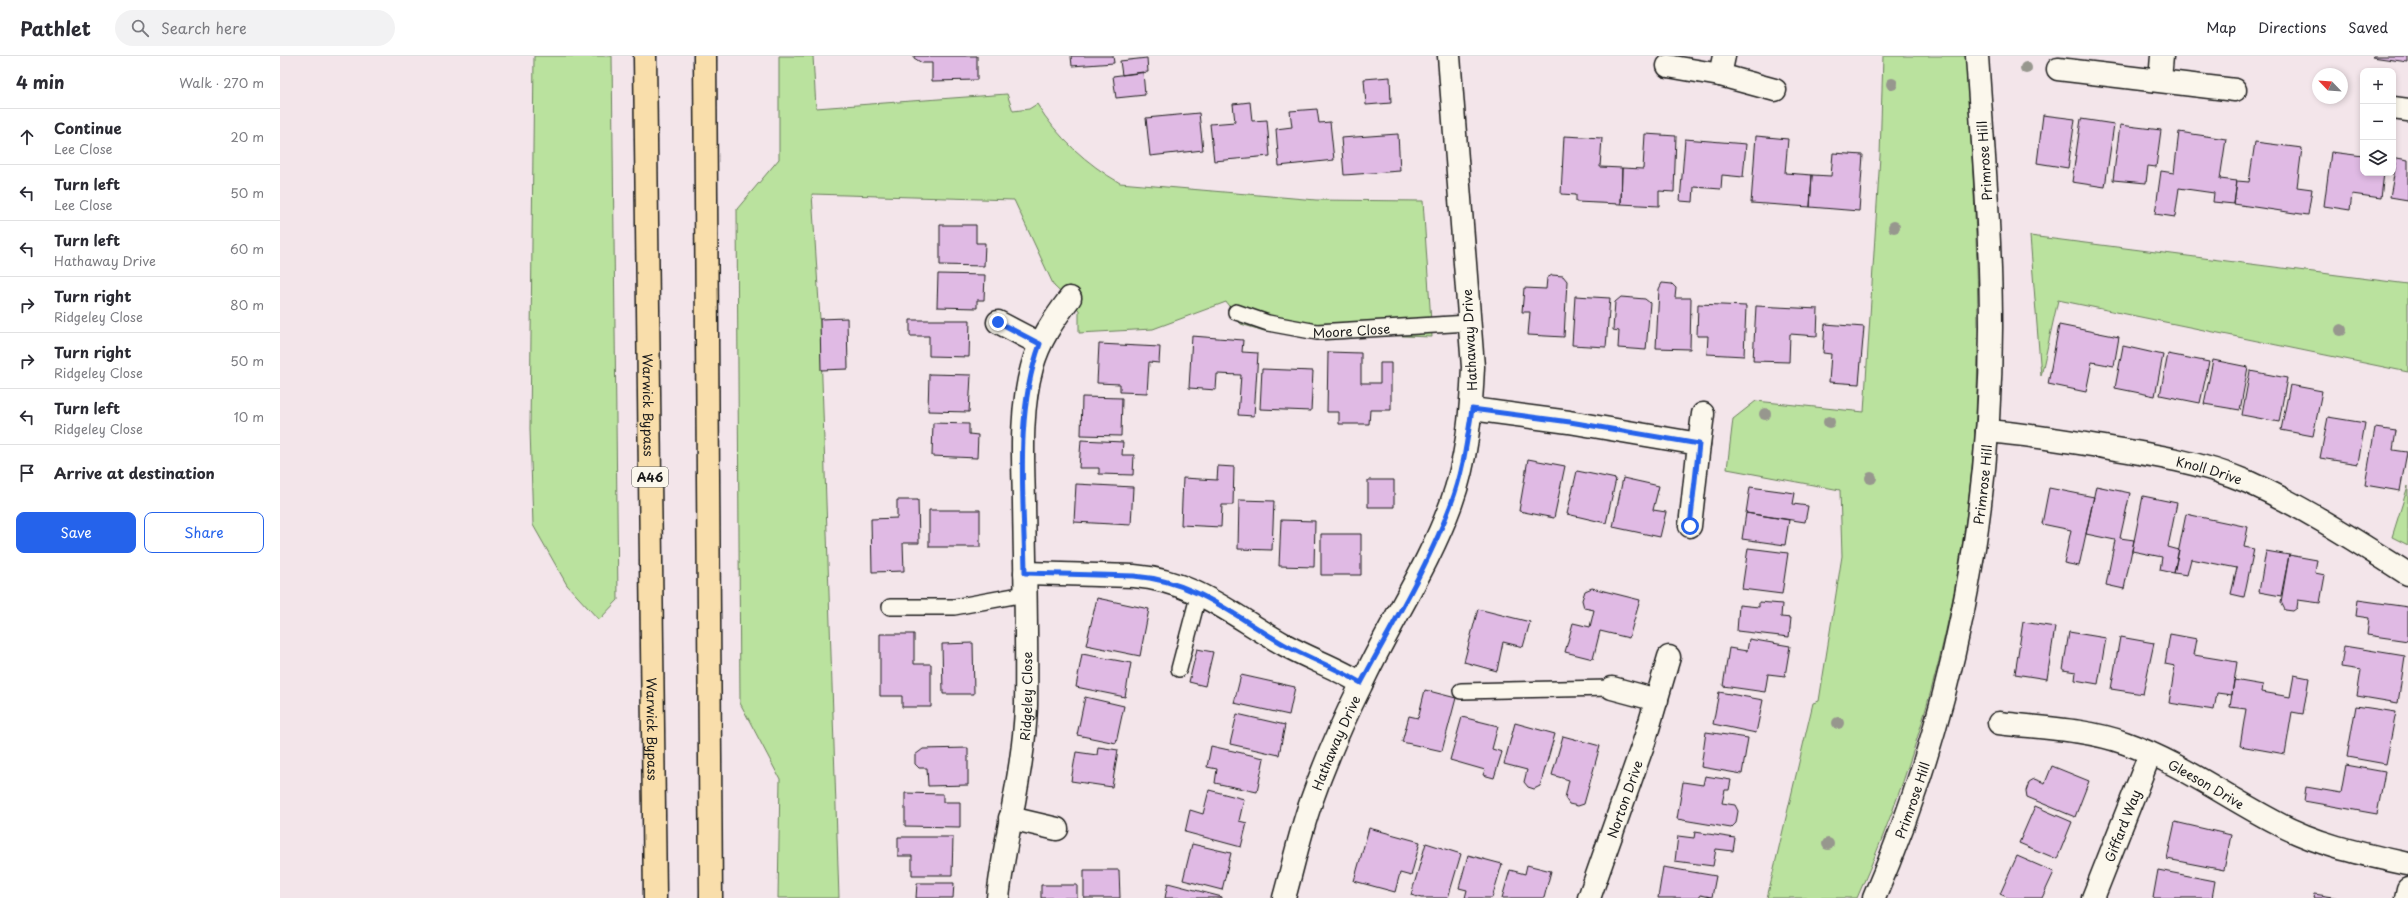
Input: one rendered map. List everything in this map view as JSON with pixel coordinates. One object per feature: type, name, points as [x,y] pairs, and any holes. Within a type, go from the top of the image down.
[{"type":"highway","name":"Warwick Bypass","points":[[645,56],[655,898]]},
{"type":"highway","points":[[705,56],[711,898]]},
{"type":"street","name":"Hathaway Drive","points":[[1284,898],[1310,803],[1326,761],[1361,683],[1429,555],[1451,504],[1465,458],[1472,409],[1473,367],[1449,56]]},
{"type":"street","name":"Primrose Hill","points":[[1874,898],[1912,798],[1947,681],[1970,572],[1981,498],[1987,431],[1991,327],[1987,211],[1977,56]]},
{"type":"street","points":[[2160,80],[2162,56]]},
{"type":"street","points":[[1668,66],[1722,66],[1775,90]]},
{"type":"street","points":[[2058,69],[2235,90]]},
{"type":"street","points":[[2396,108],[2408,110]]},
{"type":"street","name":"Ridgeley Close","points":[[998,898],[1002,857],[1020,768],[1026,706],[1023,442],[1032,367],[1040,344],[1054,320],[1070,298]]},
{"type":"street","points":[[998,322],[1040,344]]},
{"type":"street","points":[[1472,409],[1570,422],[1699,444]]},
{"type":"street","points":[[1690,526],[1703,414]]},
{"type":"street","name":"Knoll Drive","points":[[1987,431],[2132,451],[2176,460],[2220,472],[2254,485],[2328,523],[2408,574]]},
{"type":"street","points":[[1025,573],[1151,577],[1182,585],[1199,593],[1275,640],[1361,683]]},
{"type":"street","name":"Norton Drive","points":[[1589,898],[1657,700],[1669,658]]},
{"type":"street","points":[[1612,688],[1657,700]]},
{"type":"street","name":"Gleeson Drive","points":[[2000,723],[2098,736],[2150,754],[2197,776],[2275,822],[2309,838],[2344,849],[2408,864]]},
{"type":"street","name":"Giffard Way","points":[[2093,898],[2150,754]]},
{"type":"street","points":[[1010,818],[1057,829]]},
{"type":"street","points":[[2406,898],[2408,889]]},
{"type":"lane","name":"Moore Close","points":[[1236,312],[1268,323],[1317,332],[1469,323]]},
{"type":"lane","points":[[1179,669],[1199,593]]},
{"type":"lane","points":[[890,607],[954,607],[1025,594]]},
{"type":"lane","points":[[1461,691],[1612,688]]},
{"type":"green space","points":[[534,56],[612,56],[618,600],[599,620],[567,585],[533,525],[530,429]]},
{"type":"green space","points":[[779,56],[813,56],[816,108],[1007,94],[1013,111],[1029,109],[1037,104],[1054,128],[1074,149],[1108,176],[1120,183],[1316,200],[1423,201],[1432,337],[1264,331],[1241,324],[1226,302],[1153,329],[1079,333],[1079,310],[1054,286],[1014,200],[812,194],[820,319],[839,898],[778,898],[780,779],[740,703],[737,209],[779,159]]},
{"type":"green space","points":[[1883,56],[1966,56],[1976,235],[1978,369],[1971,477],[1963,539],[1939,662],[1922,722],[1903,781],[1857,898],[1767,898],[1813,703],[1819,701],[1842,556],[1840,490],[1727,469],[1733,419],[1756,401],[1864,412],[1880,156]]},
{"type":"green space","points":[[2030,236],[2408,284],[2408,372],[2058,300],[2041,376]]},
{"type":"green space","points":[[2408,486],[2408,545],[2392,537]]},
{"type":"building","points":[[914,56],[977,56],[977,80],[932,81],[932,63],[922,63],[914,58]]},
{"type":"building","points":[[1071,56],[1113,56],[1114,63],[1072,66]]},
{"type":"building","points":[[2408,56],[2408,62],[2372,57]]},
{"type":"building","points":[[1147,58],[1148,72],[1122,75],[1120,61]]},
{"type":"building","points":[[1143,72],[1145,95],[1116,98],[1113,76]]},
{"type":"building","points":[[1390,77],[1391,103],[1366,105],[1364,79]]},
{"type":"building","points":[[1250,102],[1252,121],[1267,120],[1270,156],[1214,161],[1210,124],[1235,122],[1233,104]]},
{"type":"building","points":[[1317,109],[1319,123],[1330,122],[1334,160],[1279,166],[1276,129],[1292,127],[1290,111]]},
{"type":"building","points":[[1199,113],[1203,150],[1150,156],[1146,118]]},
{"type":"building","points":[[2043,115],[2075,119],[2068,168],[2037,163]]},
{"type":"building","points":[[2081,119],[2114,124],[2105,187],[2072,182]]},
{"type":"building","points":[[2120,125],[2161,130],[2156,167],[2148,166],[2146,183],[2113,180]]},
{"type":"building","points":[[2179,132],[2226,139],[2220,179],[2237,181],[2234,204],[2213,202],[2214,193],[2179,188],[2175,217],[2155,214],[2161,171],[2174,173]]},
{"type":"building","points":[[1398,134],[1400,171],[1344,175],[1341,138]]},
{"type":"building","points":[[1645,134],[1676,136],[1674,192],[1659,191],[1659,206],[1621,204],[1622,168],[1643,169]]},
{"type":"building","points":[[1564,136],[1602,138],[1600,167],[1622,168],[1621,204],[1576,202],[1576,195],[1561,194]]},
{"type":"building","points":[[1756,136],[1788,139],[1785,173],[1812,175],[1810,207],[1751,203]]},
{"type":"building","points":[[1685,139],[1746,144],[1743,177],[1722,175],[1721,189],[1694,187],[1693,202],[1680,201]]},
{"type":"building","points":[[2255,142],[2302,148],[2297,187],[2312,189],[2308,215],[2234,204],[2237,181],[2249,182]]},
{"type":"building","points":[[2331,152],[2360,156],[2360,176],[2384,176],[2381,198],[2352,194],[2350,210],[2324,206]]},
{"type":"building","points":[[1833,153],[1863,155],[1859,211],[1810,207],[1812,175],[1831,176]]},
{"type":"building","points":[[2397,158],[2408,160],[2408,200],[2390,197],[2394,176],[2396,176]]},
{"type":"building","points":[[940,225],[976,225],[976,243],[985,243],[984,266],[940,265]]},
{"type":"building","points":[[938,274],[985,275],[984,300],[977,300],[977,308],[937,307]]},
{"type":"building","points":[[1552,275],[1563,276],[1567,281],[1564,337],[1528,335],[1530,312],[1522,312],[1524,288],[1546,289],[1547,278]]},
{"type":"building","points":[[1662,283],[1672,284],[1676,288],[1675,298],[1691,298],[1690,349],[1656,348],[1659,289]]},
{"type":"building","points":[[1575,296],[1610,298],[1606,347],[1572,345]]},
{"type":"building","points":[[1621,297],[1645,299],[1650,303],[1646,350],[1618,348],[1619,331],[1613,330],[1615,302]]},
{"type":"building","points":[[1698,304],[1746,306],[1744,356],[1707,354],[1708,336],[1697,336]]},
{"type":"building","points":[[1756,306],[1818,309],[1817,336],[1790,334],[1789,362],[1753,361]]},
{"type":"building","points":[[847,318],[848,369],[821,370],[820,319]]},
{"type":"building","points":[[910,320],[970,320],[969,357],[929,356],[929,336],[910,336]]},
{"type":"building","points":[[1825,324],[1864,327],[1859,384],[1829,382],[1831,354],[1823,353]]},
{"type":"building","points":[[2059,325],[2119,337],[2114,366],[2092,362],[2086,392],[2048,384]]},
{"type":"building","points":[[1192,336],[1243,340],[1242,352],[1258,353],[1254,416],[1238,415],[1241,375],[1217,374],[1216,390],[1189,388]]},
{"type":"building","points":[[1099,344],[1160,347],[1159,363],[1149,362],[1147,393],[1120,392],[1120,384],[1097,383]]},
{"type":"building","points":[[2123,346],[2163,355],[2155,396],[2115,388]]},
{"type":"building","points":[[1328,352],[1361,353],[1361,383],[1380,383],[1380,363],[1391,363],[1391,410],[1370,410],[1369,424],[1339,424],[1339,412],[1327,412]]},
{"type":"building","points":[[2168,354],[2209,362],[2200,403],[2160,395]]},
{"type":"building","points":[[2213,360],[2248,367],[2240,410],[2204,404]]},
{"type":"building","points":[[1262,369],[1313,371],[1311,411],[1260,409]]},
{"type":"building","points":[[2250,371],[2287,378],[2279,422],[2242,415]]},
{"type":"building","points":[[929,374],[971,375],[969,412],[928,411]]},
{"type":"building","points":[[2290,385],[2322,391],[2313,436],[2281,430]]},
{"type":"building","points":[[1082,397],[1122,398],[1121,436],[1081,435]]},
{"type":"building","points":[[2328,417],[2365,423],[2358,464],[2320,458]]},
{"type":"building","points":[[933,423],[969,424],[969,434],[978,435],[977,458],[932,456]]},
{"type":"building","points":[[2375,428],[2396,431],[2393,450],[2407,452],[2400,491],[2365,485]]},
{"type":"building","points":[[1081,440],[1123,442],[1122,455],[1134,455],[1133,475],[1099,474],[1099,468],[1079,468]]},
{"type":"building","points":[[1528,459],[1565,466],[1554,518],[1519,511]]},
{"type":"building","points":[[1218,466],[1234,467],[1233,505],[1222,505],[1221,527],[1181,525],[1183,478],[1217,480]]},
{"type":"building","points":[[1577,471],[1616,479],[1606,523],[1567,514]]},
{"type":"building","points":[[1623,478],[1659,486],[1653,510],[1666,512],[1660,537],[1613,527]]},
{"type":"building","points":[[1368,480],[1394,480],[1394,507],[1368,507]]},
{"type":"building","points":[[1076,484],[1133,487],[1131,525],[1074,522]]},
{"type":"building","points":[[2096,486],[2130,493],[2120,538],[2134,540],[2124,589],[2106,585],[2115,540],[2086,534]]},
{"type":"building","points":[[1750,487],[1795,493],[1793,504],[1808,506],[1805,522],[1746,513]]},
{"type":"building","points":[[2049,488],[2094,497],[2079,566],[2064,563],[2071,530],[2042,524]]},
{"type":"building","points":[[2143,496],[2177,503],[2168,547],[2179,550],[2174,573],[2160,570],[2162,557],[2132,551]]},
{"type":"building","points":[[897,500],[918,500],[919,543],[903,543],[904,571],[872,572],[871,519],[897,518]]},
{"type":"building","points":[[1239,500],[1274,501],[1272,550],[1238,549]]},
{"type":"building","points":[[929,510],[980,510],[980,547],[929,547]]},
{"type":"building","points":[[1746,513],[1789,520],[1785,545],[1742,539]]},
{"type":"building","points":[[2186,514],[2248,527],[2244,547],[2254,549],[2244,597],[2231,594],[2237,568],[2191,559],[2187,575],[2174,573]]},
{"type":"building","points":[[1281,520],[1315,521],[1314,567],[1279,566]]},
{"type":"building","points":[[1321,534],[1361,534],[1361,575],[1321,575]]},
{"type":"building","points":[[1748,548],[1788,553],[1782,594],[1742,589]]},
{"type":"building","points":[[2266,551],[2289,555],[2281,596],[2259,592]]},
{"type":"building","points":[[2289,555],[2317,560],[2315,573],[2325,575],[2320,603],[2298,600],[2297,608],[2293,611],[2285,610],[2281,602]]},
{"type":"building","points":[[1592,588],[1640,600],[1629,638],[1600,631],[1593,659],[1565,652],[1573,623],[1590,627],[1594,610],[1584,608],[1582,600],[1585,591]]},
{"type":"building","points":[[1097,598],[1149,609],[1140,656],[1086,645]]},
{"type":"building","points":[[2358,600],[2408,607],[2408,641],[2367,635],[2369,618],[2356,616]]},
{"type":"building","points":[[1759,602],[1782,604],[1781,617],[1791,618],[1789,637],[1737,631],[1739,605],[1759,607]]},
{"type":"building","points":[[1478,609],[1530,622],[1523,647],[1503,642],[1497,671],[1464,662]]},
{"type":"building","points":[[2023,622],[2055,627],[2047,679],[2015,674]]},
{"type":"building","points":[[2069,632],[2106,638],[2098,684],[2075,680],[2076,672],[2063,670]]},
{"type":"building","points":[[880,634],[914,634],[914,664],[931,664],[931,707],[902,707],[902,696],[880,696]]},
{"type":"building","points":[[2170,634],[2197,639],[2194,655],[2237,662],[2232,695],[2217,693],[2214,710],[2169,703],[2175,666],[2165,664]]},
{"type":"building","points":[[2120,637],[2154,643],[2143,694],[2111,689]]},
{"type":"building","points":[[1749,639],[1790,646],[1785,676],[1768,674],[1765,692],[1723,686],[1729,648],[1747,651]]},
{"type":"building","points":[[973,643],[974,694],[943,694],[942,644]]},
{"type":"building","points":[[2344,646],[2405,656],[2398,703],[2357,696],[2361,670],[2341,667]]},
{"type":"building","points":[[1197,649],[1213,652],[1205,686],[1189,682]]},
{"type":"building","points":[[1082,654],[1131,663],[1125,697],[1076,687]]},
{"type":"building","points":[[1241,675],[1295,687],[1289,715],[1234,703]]},
{"type":"building","points":[[2294,675],[2309,678],[2303,714],[2292,712],[2285,754],[2240,746],[2246,709],[2230,707],[2234,680],[2263,685],[2262,692],[2290,697]]},
{"type":"building","points":[[1425,690],[1456,698],[1442,751],[1402,742],[1409,716],[1418,718]]},
{"type":"building","points":[[1719,692],[1763,700],[1756,733],[1713,724]]},
{"type":"building","points":[[1085,697],[1124,706],[1116,743],[1077,735]]},
{"type":"building","points":[[2356,706],[2396,712],[2386,764],[2347,757]]},
{"type":"building","points":[[1237,714],[1285,725],[1279,755],[1230,744]]},
{"type":"building","points":[[1462,717],[1498,726],[1492,749],[1502,752],[1494,778],[1483,775],[1485,770],[1450,760]]},
{"type":"building","points":[[1515,723],[1555,734],[1540,786],[1534,789],[1528,787],[1524,782],[1527,770],[1504,764]]},
{"type":"building","points":[[1706,732],[1748,738],[1742,774],[1701,767]]},
{"type":"building","points":[[1563,736],[1600,746],[1584,804],[1578,806],[1569,804],[1565,798],[1569,780],[1552,775]]},
{"type":"building","points":[[1211,746],[1264,758],[1257,792],[1215,783],[1217,769],[1207,767]]},
{"type":"building","points":[[1098,747],[1118,750],[1112,787],[1071,781],[1076,752],[1097,755]]},
{"type":"building","points":[[968,748],[968,785],[928,786],[927,768],[919,768],[915,764],[915,755],[923,749]]},
{"type":"building","points":[[2346,765],[2385,772],[2377,814],[2304,801],[2306,787],[2341,793]]},
{"type":"building","points":[[2052,766],[2089,781],[2075,817],[2027,797],[2026,791],[2029,782],[2034,779],[2045,783]]},
{"type":"building","points":[[1705,776],[1731,780],[1729,790],[1725,790],[1722,803],[1735,805],[1738,811],[1736,823],[1731,828],[1677,819],[1683,782],[1703,785]]},
{"type":"building","points":[[1209,790],[1244,799],[1239,821],[1247,823],[1241,847],[1185,832],[1190,810],[1203,814]]},
{"type":"building","points":[[905,793],[943,794],[943,802],[960,802],[960,827],[905,826]]},
{"type":"building","points":[[2035,806],[2072,822],[2057,859],[2019,843]]},
{"type":"building","points":[[2175,822],[2231,835],[2224,870],[2167,859]]},
{"type":"building","points":[[1369,828],[1420,842],[1411,876],[1400,873],[1395,892],[1354,881]]},
{"type":"building","points":[[1695,832],[1735,838],[1733,851],[1716,849],[1713,866],[1675,861],[1678,836],[1694,838]]},
{"type":"building","points":[[898,837],[953,837],[952,875],[912,875],[912,856],[898,856]]},
{"type":"building","points":[[1426,843],[1461,854],[1448,898],[1421,898],[1411,895]]},
{"type":"building","points":[[1192,844],[1231,853],[1222,890],[1183,880]]},
{"type":"building","points":[[1468,855],[1502,864],[1492,898],[1465,898],[1467,890],[1459,888]]},
{"type":"building","points":[[2017,856],[2054,872],[2042,898],[2009,898],[2000,894]]},
{"type":"building","points":[[1527,865],[1551,871],[1544,898],[1502,898],[1510,870],[1525,874]]},
{"type":"building","points":[[1663,867],[1716,876],[1712,897],[1700,895],[1700,898],[1658,898]]},
{"type":"building","points":[[1084,870],[1119,870],[1120,898],[1084,898]]},
{"type":"building","points":[[2158,870],[2215,881],[2212,898],[2153,898]]},
{"type":"building","points":[[917,883],[954,883],[953,898],[916,898]]},
{"type":"building","points":[[1168,883],[1222,897],[1222,898],[1165,898]]},
{"type":"building","points":[[1041,885],[1077,885],[1077,898],[1041,898]]},
{"type":"building","points":[[2314,894],[2340,898],[2313,898]]},
{"type":"route","points":[[998,322],[1040,344],[1032,367],[1023,442],[1025,573],[1151,577],[1182,585],[1216,602],[1268,636],[1361,683],[1429,555],[1451,504],[1465,458],[1472,409],[1570,422],[1699,444],[1690,526]]}]
